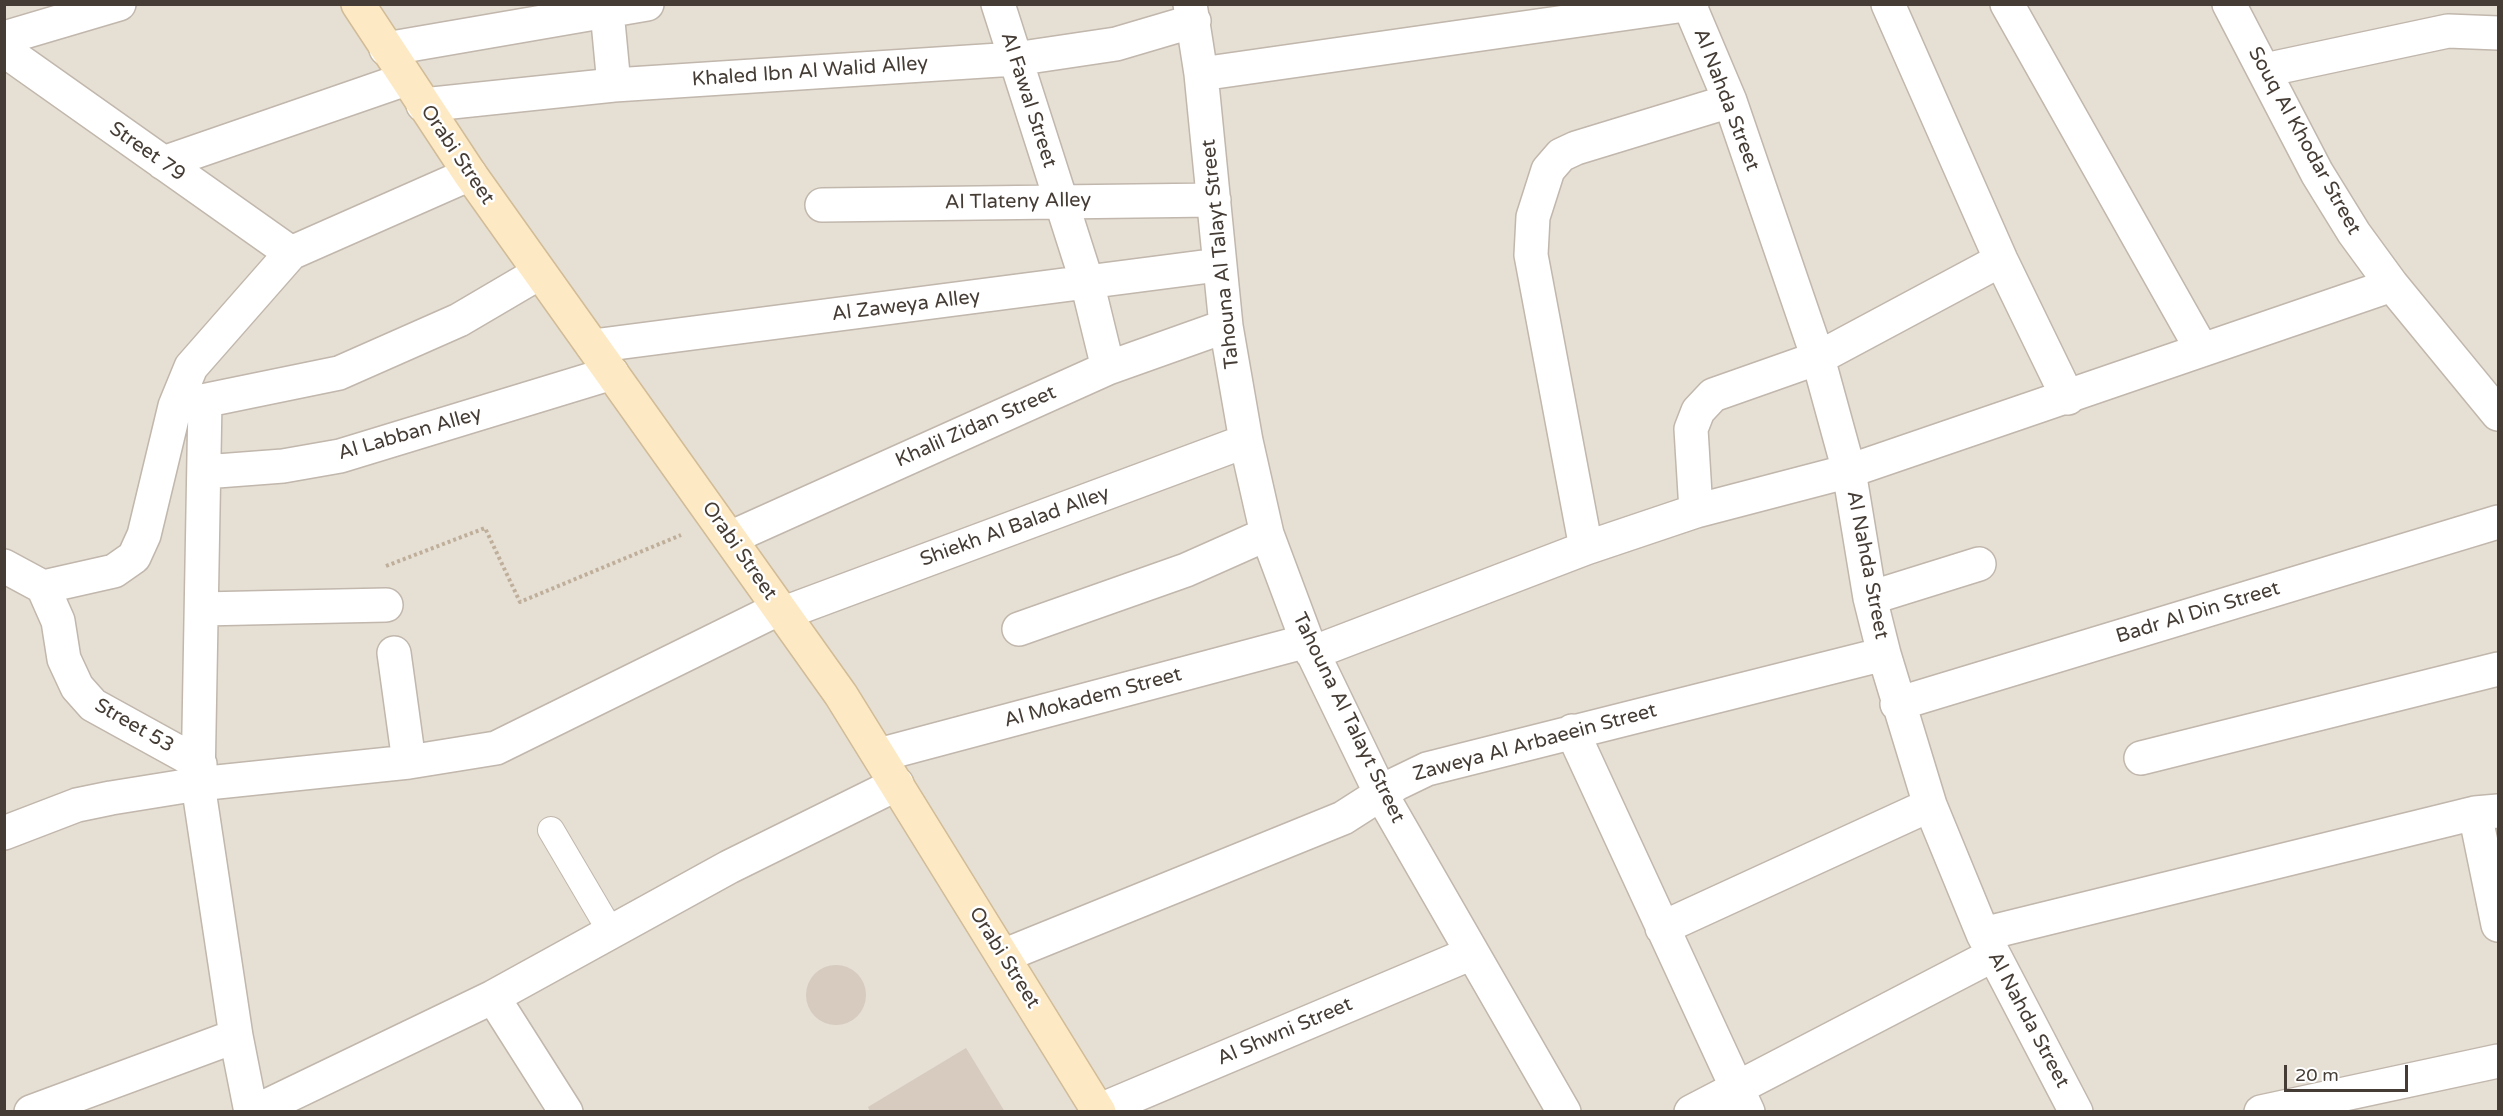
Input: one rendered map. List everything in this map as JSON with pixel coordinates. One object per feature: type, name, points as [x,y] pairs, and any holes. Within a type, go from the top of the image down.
[{"type":"street","points":[[4,38],[118,4]]},
{"type":"street","name":"Orabi Street","points":[[357,4],[414,92],[539,273],[842,695],[1099,1111]]},
{"type":"street","points":[[386,49],[647,4]]},
{"type":"street","name":"Al Fawal Street","points":[[998,4],[1087,282],[1108,368]]},
{"type":"street","points":[[1888,4],[2001,260],[2068,398]]},
{"type":"street","points":[[2007,4],[2202,350]]},
{"type":"street","name":"Souq Al Khodar Street","points":[[2229,4],[2317,173],[2354,233],[2392,285],[2497,408]]},
{"type":"street","points":[[1201,74],[1690,5]]},
{"type":"street","name":"Al Nahda Street","points":[[1690,5],[1730,101],[1818,357],[1849,471],[1870,598],[1897,704],[1930,805],[1988,944],[2076,1112]]},
{"type":"street","points":[[607,10],[614,85]]},
{"type":"street","name":"Khaled Ibn Al Walid Alley","points":[[163,163],[414,92],[614,85],[1015,59],[1116,44],[1192,13]]},
{"type":"street","name":"Tahouna Al Talayt Street","points":[[1192,13],[1201,74],[1218,265],[1226,326],[1246,441],[1267,534],[1309,647],[1381,794],[1472,952],[1558,1110]]},
{"type":"street","points":[[2265,70],[2448,31],[2499,33]]},
{"type":"street","name":"Street 79","points":[[4,51],[291,253]]},
{"type":"street","points":[[1586,548],[1531,255],[1533,217],[1548,170],[1561,155],[1576,148],[1730,101]]},
{"type":"street","points":[[470,174],[291,253],[191,367],[190,404],[204,471],[199,774],[236,1036],[253,1112],[493,997],[729,867],[897,784]]},
{"type":"street","name":"Al Tlateny Alley","points":[[822,205],[1214,200]]},
{"type":"street","points":[[1696,511],[1691,429],[1698,411],[1713,396],[1818,357],[2001,260]]},
{"type":"street","name":"Al Zaweya Alley","points":[[593,346],[1218,265]]},
{"type":"street","points":[[190,404],[339,373],[459,320],[539,273]]},
{"type":"street","name":"Al Mokadem Street","points":[[879,755],[1309,647],[1696,511],[1849,471],[2068,398],[2392,285]]},
{"type":"street","name":"Khalil Zidan Street","points":[[724,529],[1108,368],[1226,326]]},
{"type":"street","name":"Al Labban Alley","points":[[204,471],[283,466],[340,456],[612,373]]},
{"type":"street","points":[[4,566],[43,587],[114,572],[134,557],[144,535],[190,404]]},
{"type":"street","name":"Shiekh Al Balad Alley","points":[[4,833],[76,805],[199,774],[409,762],[496,748],[782,611],[1246,441]]},
{"type":"street","name":"Badr Al Din Street","points":[[1897,704],[2499,522]]},
{"type":"street","points":[[1019,629],[1166,578],[1267,534]]},
{"type":"street","points":[[1870,598],[1979,564]]},
{"type":"street","name":"Street 53","points":[[43,587],[58,621],[64,659],[77,687],[93,705],[199,774]]},
{"type":"street","points":[[202,609],[386,605]]},
{"type":"street","points":[[394,652],[409,762]]},
{"type":"street","name":"Zaweya Al Arbaeein Street","points":[[1003,956],[1343,818],[1427,769],[1572,730],[1884,654]]},
{"type":"street","points":[[2141,758],[2499,669]]},
{"type":"street","points":[[1572,730],[1743,1099]]},
{"type":"street","points":[[1662,928],[1930,805]]},
{"type":"street","points":[[1692,1112],[1743,1099],[1988,944],[2487,812],[2499,925]]},
{"type":"street","name":"Al Shwni Street","points":[[1099,1111],[1472,952]]},
{"type":"street","points":[[493,997],[566,1112]]},
{"type":"street","points":[[31,1112],[236,1036]]},
{"type":"street","points":[[2261,1112],[2499,1060]]},
{"type":"lane","points":[[551,830],[611,932]]},
{"type":"path","points":[[386,605],[379,569],[484,528],[520,602],[724,529]]},
{"type":"shaded area","points":[[5,5],[2498,5],[2498,1111],[5,1111]]},
{"type":"building","points":[[836,965],[857,974],[866,995],[857,1016],[836,1025],[815,1016],[806,995],[815,974]]},
{"type":"building","points":[[966,1048],[1005,1112],[870,1112],[868,1107]]}]
